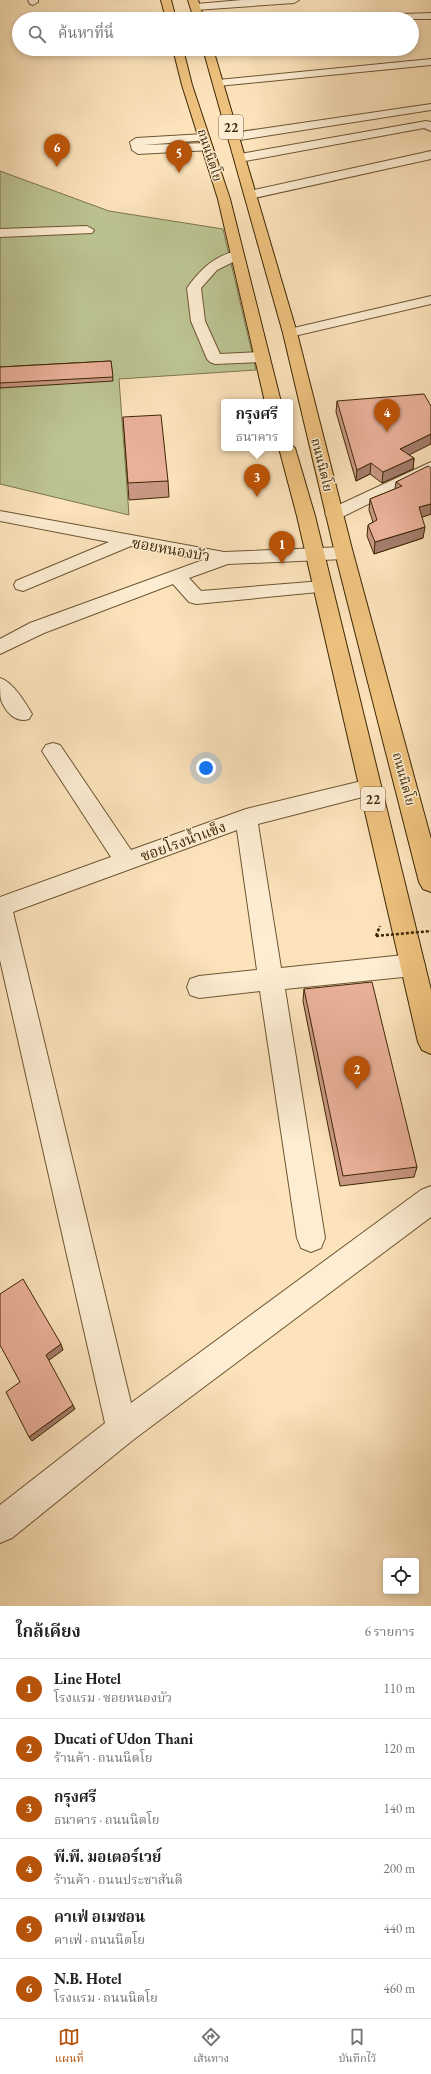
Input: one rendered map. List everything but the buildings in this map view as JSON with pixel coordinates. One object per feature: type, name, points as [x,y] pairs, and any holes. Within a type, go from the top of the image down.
[{"type":"main road","points":[[166,0],[169,12]]},
{"type":"main road","name":"ถนนนิตโย","points":[[180,56],[187,85],[224,199],[236,255],[273,399]]},
{"type":"main road","name":"ถนนนิตโย","points":[[210,56],[290,333],[344,553],[431,882]]},
{"type":"main road","points":[[245,287],[275,285]]},
{"type":"main road","name":"ถนนนิตโย","points":[[288,451],[306,516],[314,555],[431,1042]]},
{"type":"main road","points":[[306,516],[334,514]]},
{"type":"street","points":[[195,3],[294,0]]},
{"type":"street","points":[[419,16],[431,16]]},
{"type":"street","points":[[218,83],[431,62]]},
{"type":"street","points":[[233,137],[431,107]]},
{"type":"street","points":[[240,158],[426,124],[431,128]]},
{"type":"street","points":[[250,195],[431,154]]},
{"type":"street","points":[[0,233],[87,230]]},
{"type":"street","points":[[236,255],[220,260],[209,268],[194,288],[198,320],[215,359],[262,357]]},
{"type":"street","points":[[290,333],[428,304]]},
{"type":"street","points":[[334,514],[431,466]]},
{"type":"street","name":"ซอยหนองบัว","points":[[0,516],[224,558],[344,553]]},
{"type":"street","points":[[23,585],[128,541]]},
{"type":"street","points":[[0,647],[37,628],[224,558]]},
{"type":"street","points":[[176,576],[196,598],[322,587]]},
{"type":"street","points":[[0,685],[22,714]]},
{"type":"street","points":[[53,751],[126,861]]},
{"type":"street","name":"ซอยโรงน้ำแข็ง","points":[[0,907],[246,818],[370,787]]},
{"type":"street","points":[[246,818],[311,1238]]},
{"type":"street","points":[[0,907],[122,1429]]},
{"type":"street","points":[[199,987],[413,965]]},
{"type":"street","points":[[0,1526],[122,1429],[431,1200]]},
{"type":"path","points":[[376,936],[431,932]]},
{"type":"green space","points":[[0,171],[109,211],[223,229],[256,370],[119,379],[129,515],[0,484]]},
{"type":"place","name":"N.B. Hotel","points":[[57,167]]},
{"type":"place","name":"คาเฟ่ อเมซอน","points":[[179,173]]},
{"type":"place","name":"พี.พี. มอเตอร์เวย์","points":[[387,432]]},
{"type":"place","name":"กรุงศรี","points":[[257,497]]},
{"type":"place","name":"Line Hotel","points":[[282,564]]},
{"type":"place","name":"Ducati of Udon Thani","points":[[357,1089]]}]
